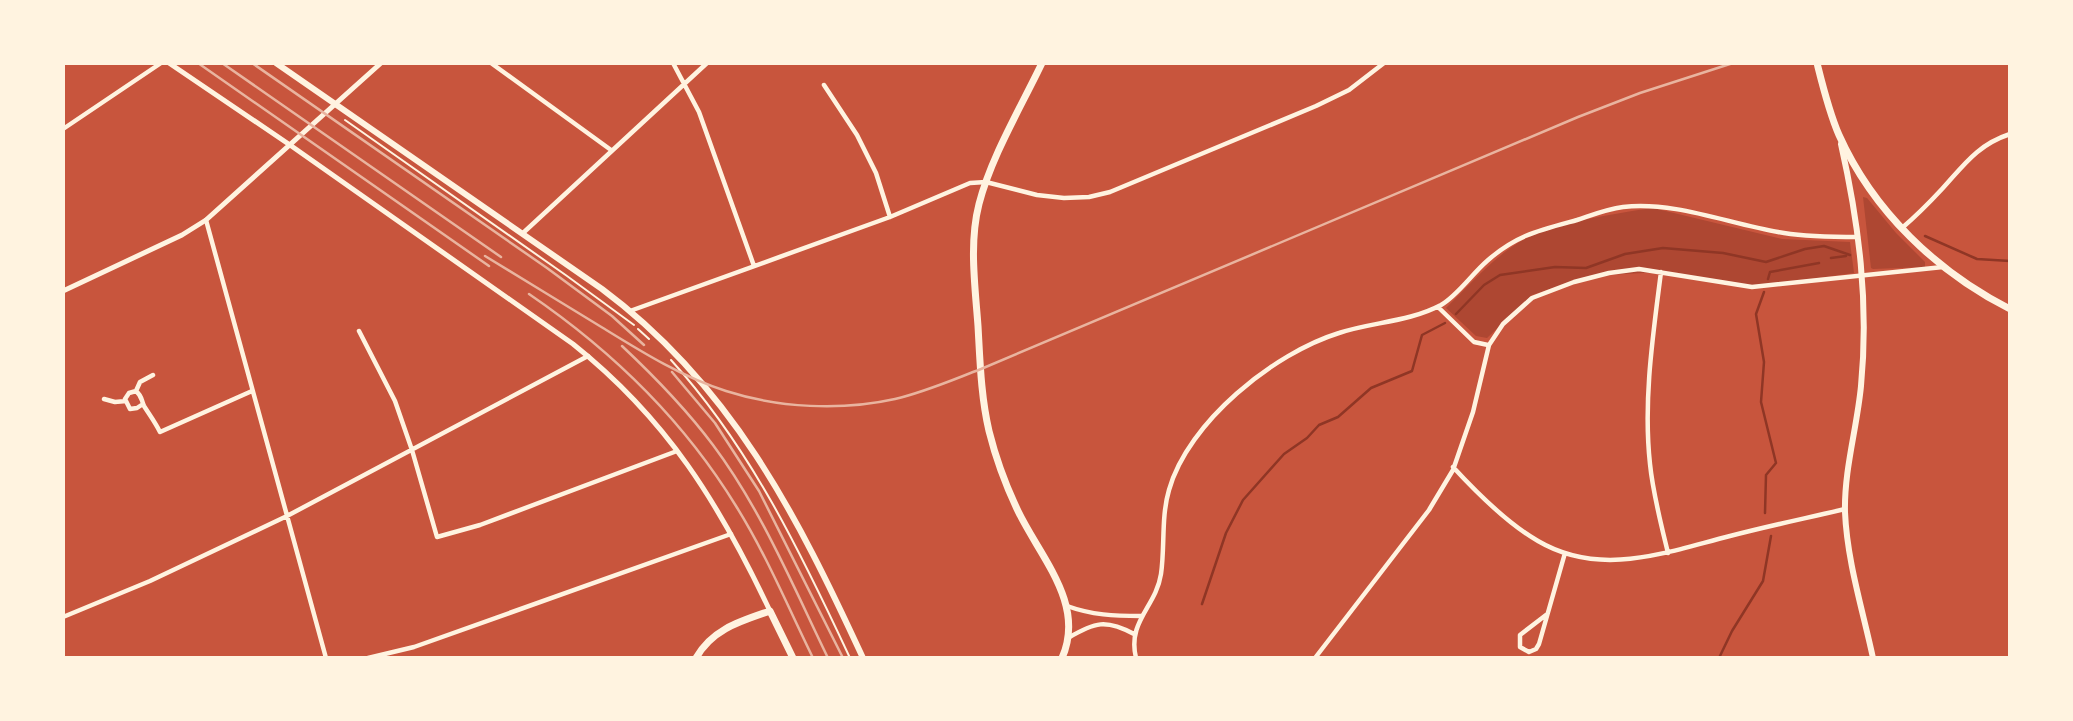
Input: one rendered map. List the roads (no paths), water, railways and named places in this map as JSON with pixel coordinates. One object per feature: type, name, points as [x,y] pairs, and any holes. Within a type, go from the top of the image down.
[{"type":"main road","points":[[276,63],[523,233],[630,310],[661,338],[702,383],[743,436],[786,501],[863,658]]},
{"type":"main road","points":[[1042,63],[986,182],[979,205],[973,244],[981,369],[988,428],[1005,483],[1019,514],[1058,582],[1067,606],[1068,638],[1062,658]]},
{"type":"main road","points":[[1816,63],[1839,135],[1859,237],[1863,276],[1862,373],[1847,473],[1845,509],[1848,540],[1873,658]]},
{"type":"main road","points":[[1839,135],[1874,194],[1902,228],[1943,267],[1975,290],[2010,309]]},
{"type":"main road","points":[[696,658],[708,642],[727,627],[770,611],[793,658]]},
{"type":"street","points":[[63,129],[161,63]]},
{"type":"street","points":[[169,63],[290,145],[588,356],[635,399],[703,485],[732,533],[770,611]]},
{"type":"street","points":[[63,291],[182,235],[206,220],[381,63]]},
{"type":"street","points":[[491,63],[611,150]]},
{"type":"street","points":[[673,63],[699,112],[754,266]]},
{"type":"street","points":[[523,233],[707,63]]},
{"type":"street","points":[[630,310],[890,217],[970,183],[986,182],[1037,195],[1064,198],[1090,197],[1110,192],[1316,106],[1349,90],[1384,63]]},
{"type":"street","points":[[824,85],[858,135],[876,173],[890,217]]},
{"type":"street","points":[[1902,228],[1944,187],[1967,159],[2010,134]]},
{"type":"street","points":[[1136,658],[1134,634],[1159,582],[1171,484],[1183,459],[1211,420],[1257,376],[1297,350],[1339,333],[1420,314],[1438,307],[1487,261],[1516,239],[1541,228],[1620,208],[1664,206],[1783,233],[1819,237],[1859,237]]},
{"type":"street","points":[[206,220],[326,658]]},
{"type":"street","points":[[1315,658],[1429,510],[1454,467],[1473,412],[1489,345],[1503,324],[1532,298],[1549,290],[1609,273],[1639,269],[1752,287],[1943,267]]},
{"type":"street","points":[[1661,272],[1650,364],[1648,425],[1650,463],[1668,553]]},
{"type":"street","points":[[1438,307],[1474,342],[1489,345]]},
{"type":"street","points":[[359,331],[395,401],[438,537],[480,525],[678,451]]},
{"type":"street","points":[[63,617],[150,581],[287,516],[588,356]]},
{"type":"street","points":[[136,391],[140,382],[153,376]]},
{"type":"street","points":[[136,391],[143,398],[143,404],[160,432],[252,391]]},
{"type":"street","points":[[136,391],[129,393],[126,401],[130,409],[143,404]]},
{"type":"street","points":[[104,399],[126,401]]},
{"type":"street","points":[[1454,467],[1486,502],[1537,541],[1565,553],[1612,562],[1668,553],[1731,535],[1845,509]]},
{"type":"street","points":[[368,658],[414,647],[732,533]]},
{"type":"street","points":[[1546,615],[1520,635],[1520,647],[1525,651],[1536,649],[1565,553]]},
{"type":"street","points":[[1067,606],[1108,617],[1141,616]]},
{"type":"street","points":[[1068,638],[1084,628],[1104,623],[1134,634]]},
{"type":"waterway","points":[[1925,236],[1977,259],[2010,261]]},
{"type":"waterway","points":[[1456,314],[1484,285],[1500,275],[1555,267],[1586,268],[1625,254],[1663,248],[1723,253],[1766,262],[1805,249],[1824,246],[1850,255]]},
{"type":"waterway","points":[[1831,258],[1846,256]]},
{"type":"waterway","points":[[1768,279],[1770,272],[1819,263]]},
{"type":"waterway","points":[[1764,292],[1756,314],[1764,362],[1761,402],[1776,463],[1766,475],[1765,513]]},
{"type":"waterway","points":[[1202,604],[1226,533],[1243,500],[1284,454],[1307,438],[1319,425],[1338,417],[1371,388],[1412,371],[1422,335],[1445,323]]},
{"type":"waterway","points":[[1719,658],[1732,631],[1763,581],[1771,536]]},
{"type":"railway","points":[[198,63],[489,266]]},
{"type":"railway","points":[[222,63],[501,257]]},
{"type":"railway","points":[[252,63],[547,268],[612,316],[644,345]]},
{"type":"railway","points":[[485,256],[647,355],[710,385],[746,397],[789,404],[832,406],[874,403],[917,393],[981,369],[1578,117],[1640,93],[1733,63]]},
{"type":"railway","points":[[529,294],[617,363],[644,389],[693,445],[747,524],[813,658]]},
{"type":"railway","points":[[622,346],[681,406],[730,470],[775,548],[828,658]]},
{"type":"railway","points":[[672,372],[715,423],[759,491],[843,658]]}]
